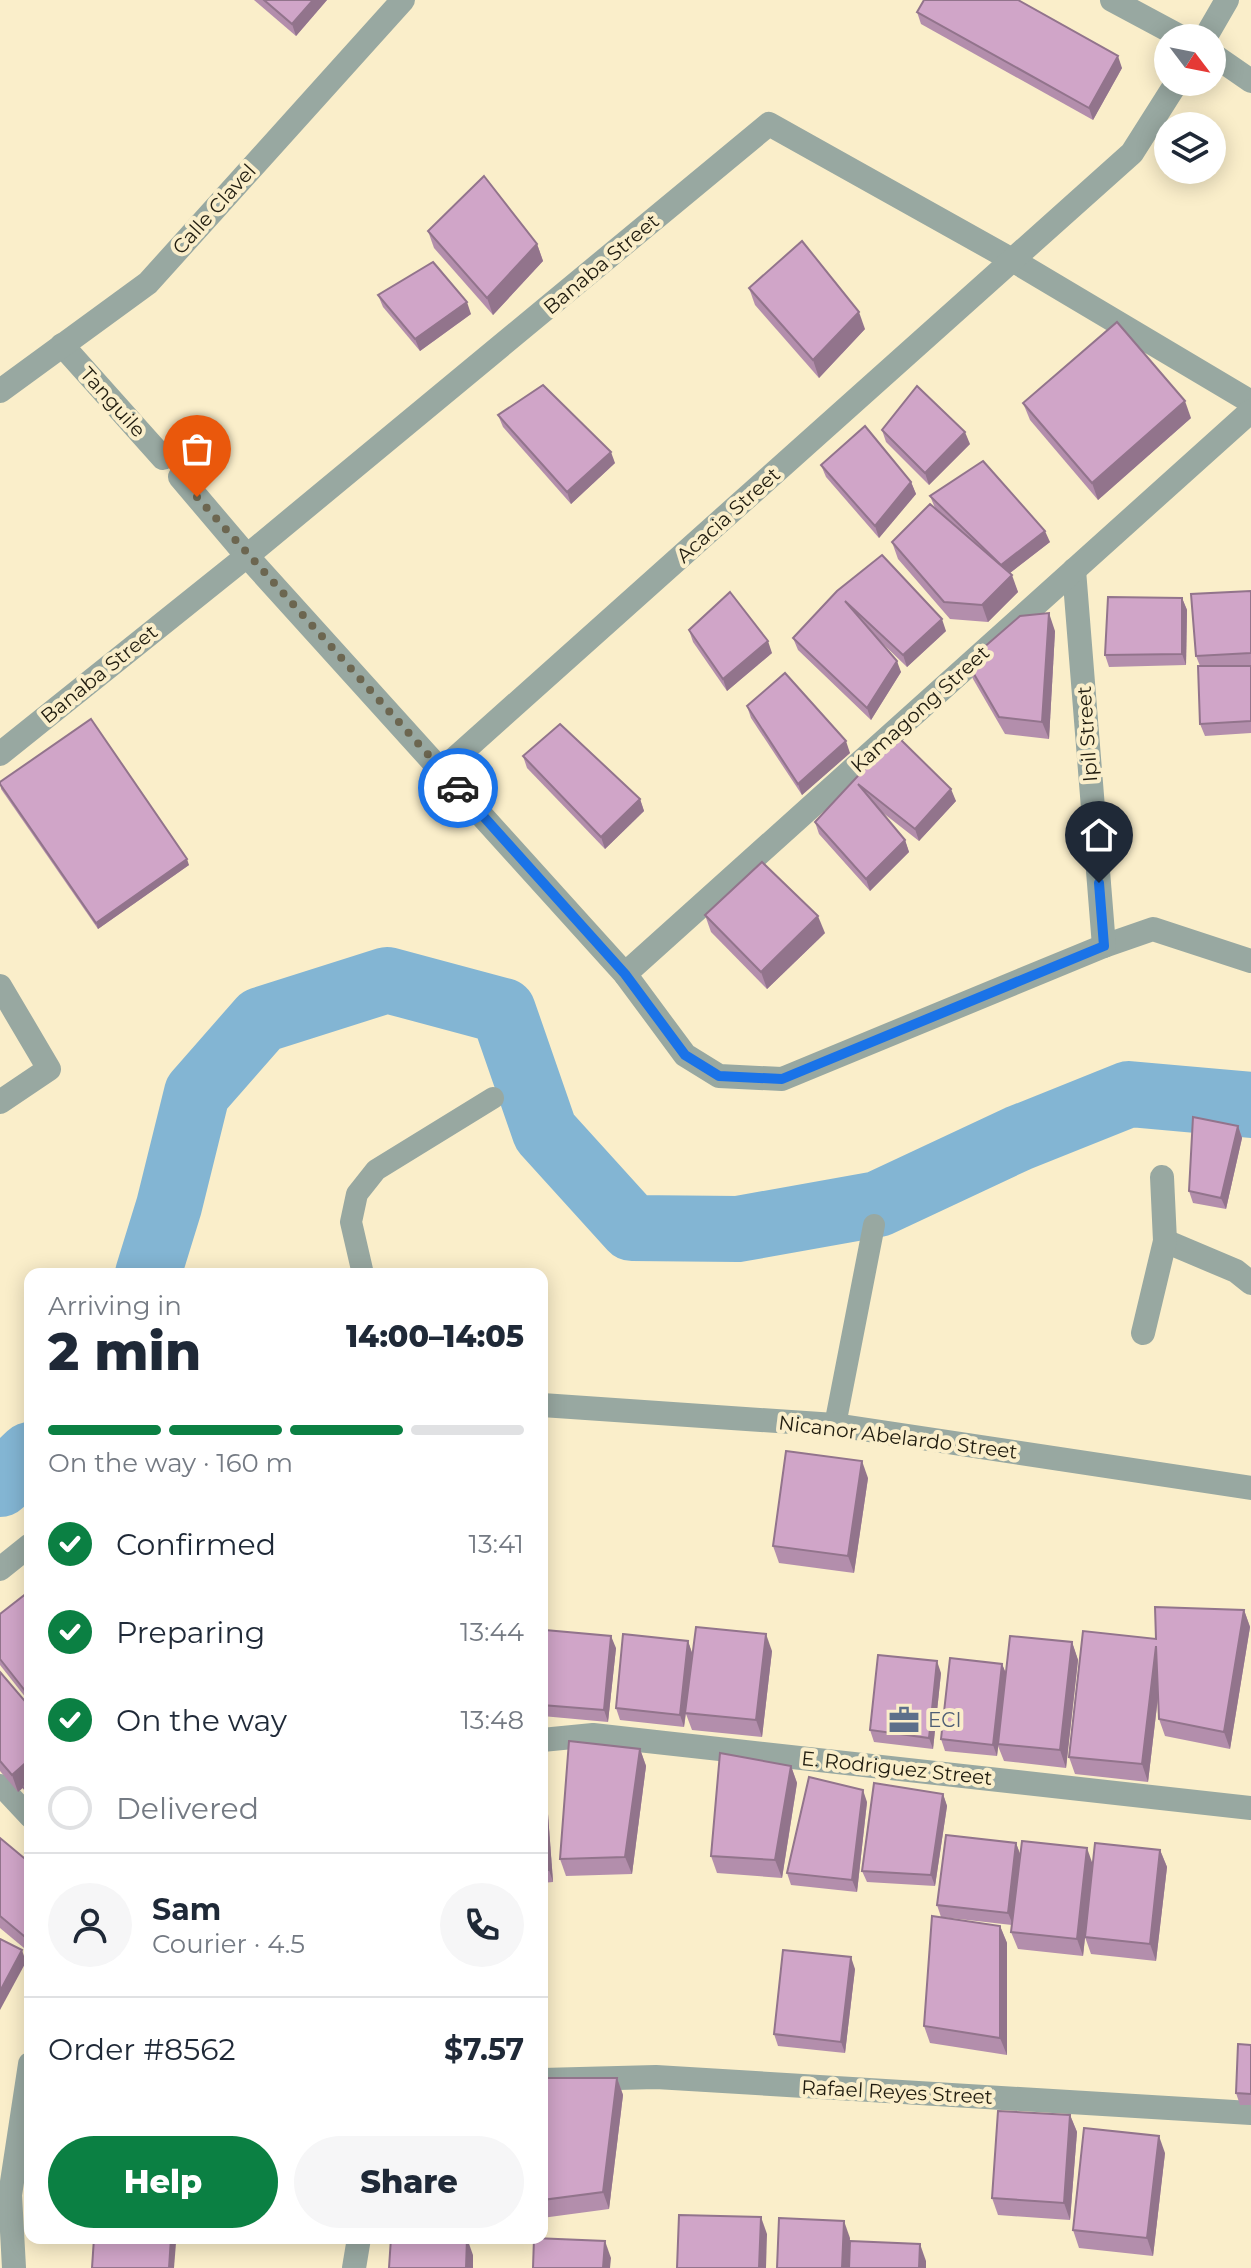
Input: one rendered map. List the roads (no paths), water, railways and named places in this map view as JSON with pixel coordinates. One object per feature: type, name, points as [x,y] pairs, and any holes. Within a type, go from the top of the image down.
[{"type":"street","name":"Calle Clavel","points":[[0,391],[148,283],[403,0]]},
{"type":"street","points":[[1112,0],[1157,24]]},
{"type":"street","points":[[1213,24],[1227,0]]},
{"type":"street","points":[[1226,64],[1251,81]]},
{"type":"street","name":"Acacia Street","points":[[442,770],[1132,153],[1168,96]]},
{"type":"street","name":"Banaba Street","points":[[0,754],[247,556],[769,124],[1014,261],[1251,402]]},
{"type":"street","name":"Tanguile","points":[[62,345],[163,458]]},
{"type":"street","name":"Kamagong Street","points":[[625,974],[1251,411]]},
{"type":"street","points":[[180,477],[247,556],[625,974],[685,1055],[719,1076],[782,1079],[1104,946],[1153,929],[1251,961]]},
{"type":"street","name":"Ipil Street","points":[[1074,570],[1104,946]]},
{"type":"street","points":[[0,986],[49,1069],[0,1102]]},
{"type":"street","points":[[1143,1333],[1165,1241],[1162,1177]]},
{"type":"street","points":[[1165,1241],[1236,1271],[1251,1283]]},
{"type":"street","name":"Nicanor Abelardo Street","points":[[548,1405],[835,1425],[1251,1488]]},
{"type":"street","points":[[0,1569],[24,1550]]},
{"type":"street","name":"E. Rodriguez Street","points":[[548,1739],[593,1735],[1251,1808]]},
{"type":"street","name":"Rafael Reyes Street","points":[[548,2080],[656,2077],[1251,2113]]},
{"type":"street","points":[[14,2268],[10,2195],[24,2103]]},
{"type":"street","points":[[354,2268],[358,2244]]},
{"type":"lane","points":[[362,1268],[351,1222],[357,1194],[376,1170],[493,1098]]},
{"type":"lane","points":[[835,1425],[874,1225]]},
{"type":"lane","points":[[0,1785],[24,1811]]},
{"type":"waterway","points":[[150,1268],[197,1093],[261,1020],[387,980],[503,1011],[545,1132],[632,1228],[738,1229],[878,1204],[1019,1138],[1129,1094],[1251,1105]]},
{"type":"waterway","points":[[0,1484],[24,1461]]},
{"type":"place","name":"ECI","points":[[904,1720]]}]
